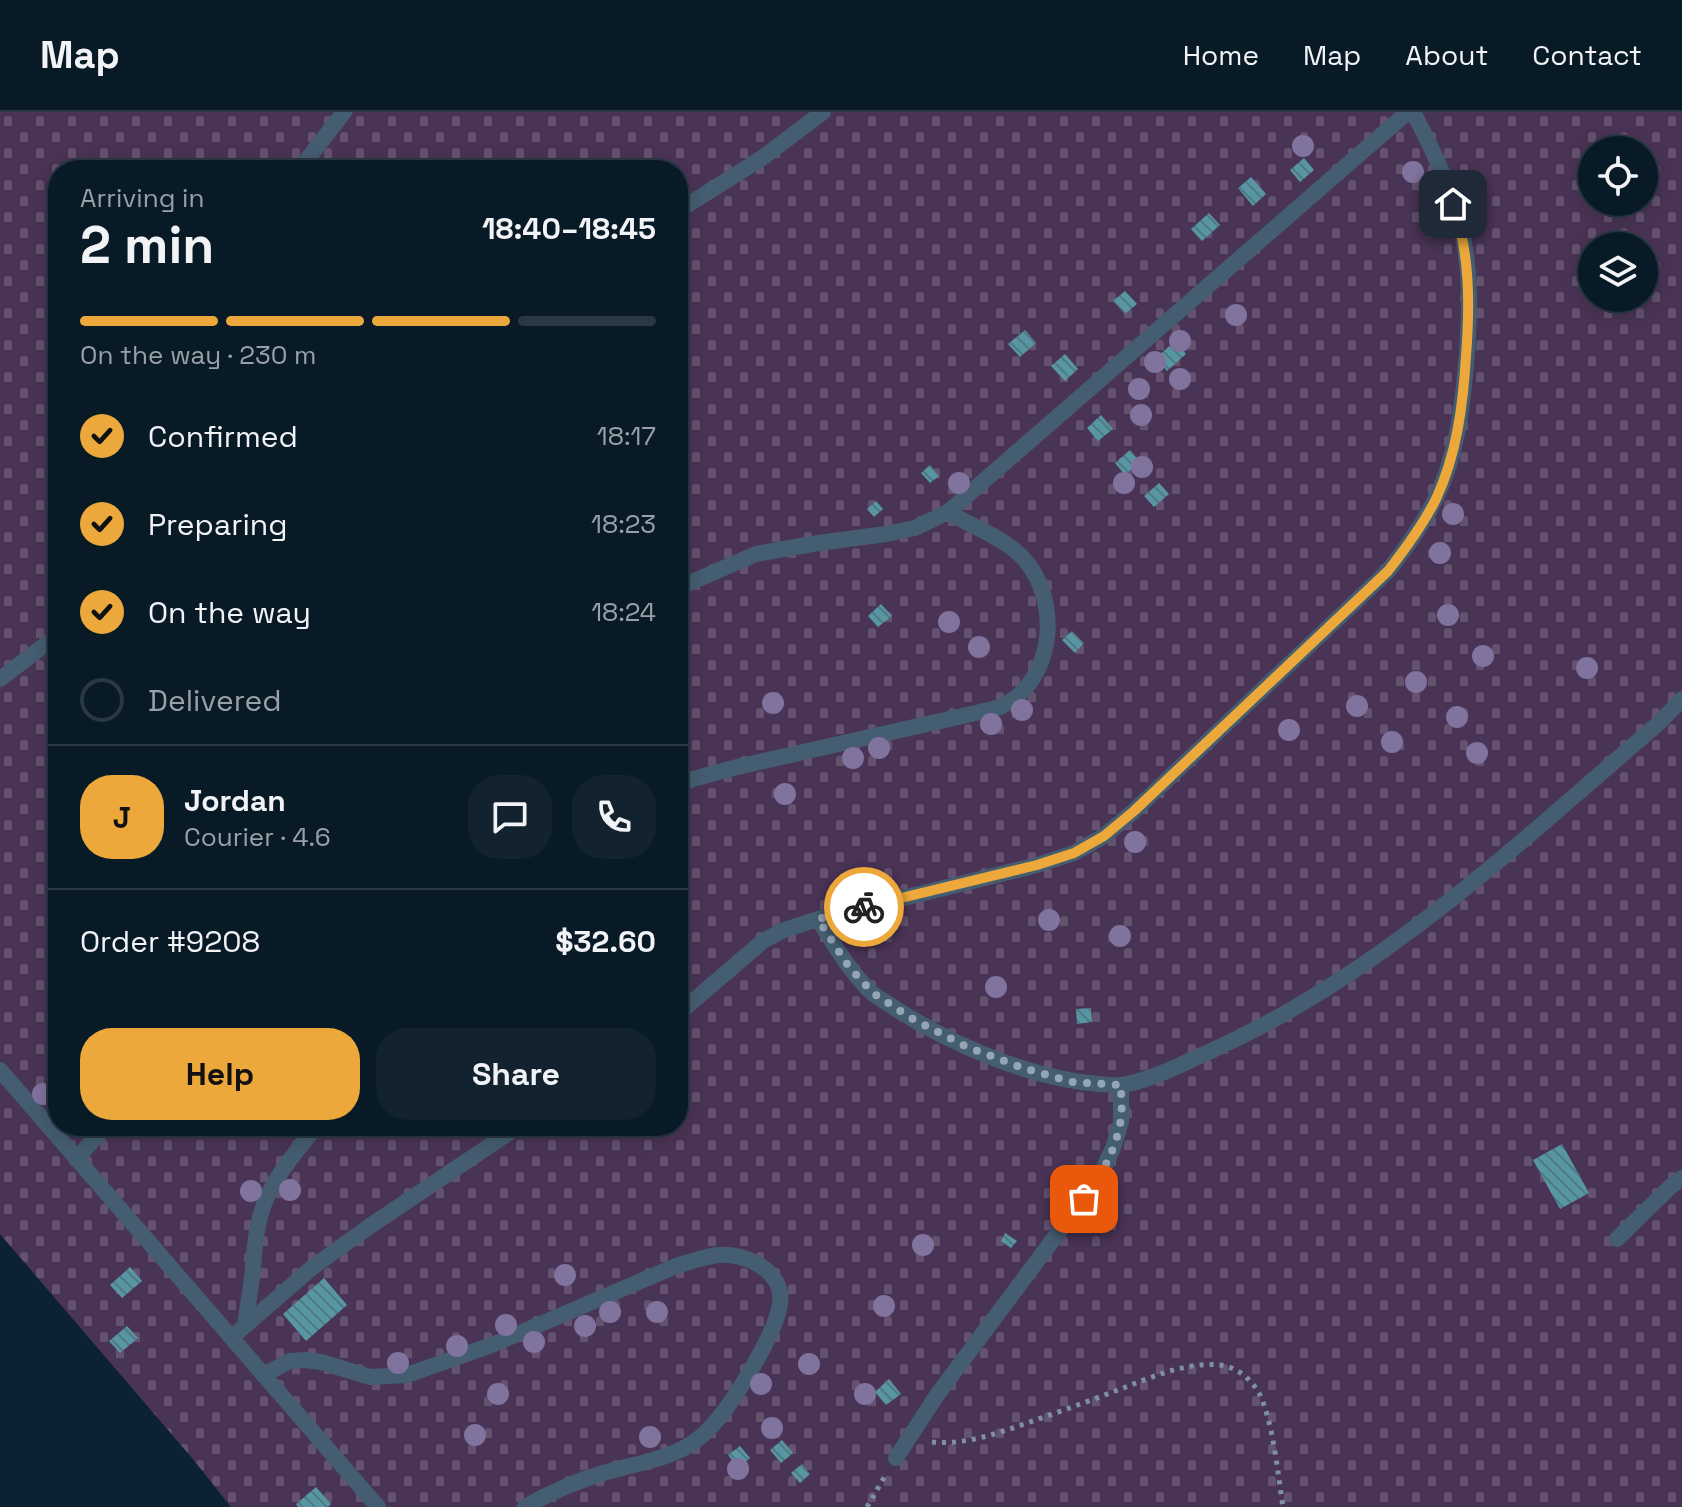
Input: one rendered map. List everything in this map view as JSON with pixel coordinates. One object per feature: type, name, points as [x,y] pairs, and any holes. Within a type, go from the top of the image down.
[{"type":"lane","points":[[307,160],[344,112]]},
{"type":"lane","points":[[688,205],[762,158],[823,112]]},
{"type":"lane","points":[[688,584],[756,554],[915,528],[948,512],[1410,112],[1431,146],[1461,225],[1470,305],[1463,400],[1453,451],[1436,498],[1414,537],[1388,571],[1104,836],[1074,853],[1037,865],[784,930],[763,941],[688,1005]]},
{"type":"lane","points":[[688,781],[1003,706],[1020,693],[1035,676],[1044,654],[1048,630],[1047,607],[1040,584],[1016,550],[948,512]]},
{"type":"lane","points":[[0,679],[48,643]]},
{"type":"lane","points":[[818,919],[849,967],[873,993],[911,1018],[967,1047],[1023,1068],[1072,1082],[1121,1085],[1163,1072],[1232,1041],[1324,991],[1392,946],[1494,864],[1660,722],[1682,699]]},
{"type":"lane","points":[[0,1070],[48,1126]]},
{"type":"lane","points":[[896,1458],[937,1395],[1099,1178],[1121,1122],[1121,1085]]},
{"type":"lane","points":[[56,1136],[238,1332],[263,1375],[378,1507]]},
{"type":"lane","points":[[76,1159],[97,1136]]},
{"type":"lane","points":[[238,1332],[252,1276],[258,1222],[266,1198],[308,1136]]},
{"type":"lane","points":[[238,1332],[313,1267],[504,1136]]},
{"type":"lane","points":[[1617,1239],[1682,1178]]},
{"type":"lane","points":[[263,1375],[290,1361],[305,1360],[370,1377],[407,1375],[492,1345],[676,1266],[702,1258],[732,1255],[747,1259],[769,1272],[777,1283],[780,1301],[774,1325],[735,1393],[707,1432],[679,1451],[564,1485],[525,1507]]},
{"type":"path","points":[[924,1441],[945,1443],[972,1440],[1153,1377],[1203,1365],[1223,1366],[1239,1371],[1259,1393],[1272,1441],[1283,1507]]},
{"type":"path","points":[[867,1507],[896,1458]]},
{"type":"green space","points":[[0,112],[1682,112],[1682,1507],[231,1507],[0,1234]]},
{"type":"building","points":[[1304,158],[1314,170],[1300,182],[1290,170]]},
{"type":"building","points":[[1251,177],[1266,194],[1253,206],[1238,188]]},
{"type":"building","points":[[1209,213],[1220,225],[1202,241],[1191,229]]},
{"type":"building","points":[[1125,291],[1137,304],[1125,314],[1113,301]]},
{"type":"building","points":[[1025,330],[1036,343],[1020,357],[1008,344]]},
{"type":"building","points":[[1175,341],[1186,354],[1167,371],[1156,358]]},
{"type":"building","points":[[1065,354],[1078,369],[1065,381],[1051,366]]},
{"type":"building","points":[[1101,415],[1113,429],[1098,441],[1087,428]]},
{"type":"building","points":[[1130,450],[1140,462],[1125,475],[1115,463]]},
{"type":"building","points":[[930,465],[939,476],[930,483],[921,473]]},
{"type":"building","points":[[1159,483],[1169,494],[1154,507],[1144,496]]},
{"type":"building","points":[[876,501],[883,509],[874,517],[867,509]]},
{"type":"building","points":[[881,604],[892,616],[878,627],[868,616]]},
{"type":"building","points":[[1072,631],[1084,643],[1075,653],[1062,640]]},
{"type":"building","points":[[1091,1008],[1092,1022],[1077,1024],[1076,1009]]},
{"type":"building","points":[[1562,1144],[1589,1193],[1560,1209],[1533,1160]]},
{"type":"building","points":[[1005,1233],[1017,1241],[1011,1248],[1001,1241]]},
{"type":"building","points":[[130,1267],[142,1281],[122,1298],[110,1285]]},
{"type":"building","points":[[324,1278],[347,1305],[306,1341],[283,1314]]},
{"type":"building","points":[[127,1326],[138,1338],[120,1353],[109,1341]]},
{"type":"building","points":[[889,1379],[901,1394],[886,1405],[875,1392]]},
{"type":"building","points":[[782,1440],[793,1453],[781,1463],[770,1450]]},
{"type":"building","points":[[740,1446],[750,1458],[738,1468],[728,1455]]},
{"type":"building","points":[[802,1464],[810,1474],[800,1483],[791,1473]]},
{"type":"building","points":[[316,1487],[331,1504],[328,1507],[298,1507],[296,1504]]},
{"type":"way so far","points":[[864,907],[818,919],[849,967],[873,993],[911,1018],[967,1047],[1023,1068],[1072,1082],[1121,1085],[1121,1122],[1113,1148],[1099,1178],[1084,1199]]},
{"type":"route","points":[[864,907],[1037,865],[1074,853],[1104,836],[1388,571],[1414,537],[1436,498],[1453,451],[1463,400],[1470,305],[1461,225],[1453,204]]}]
